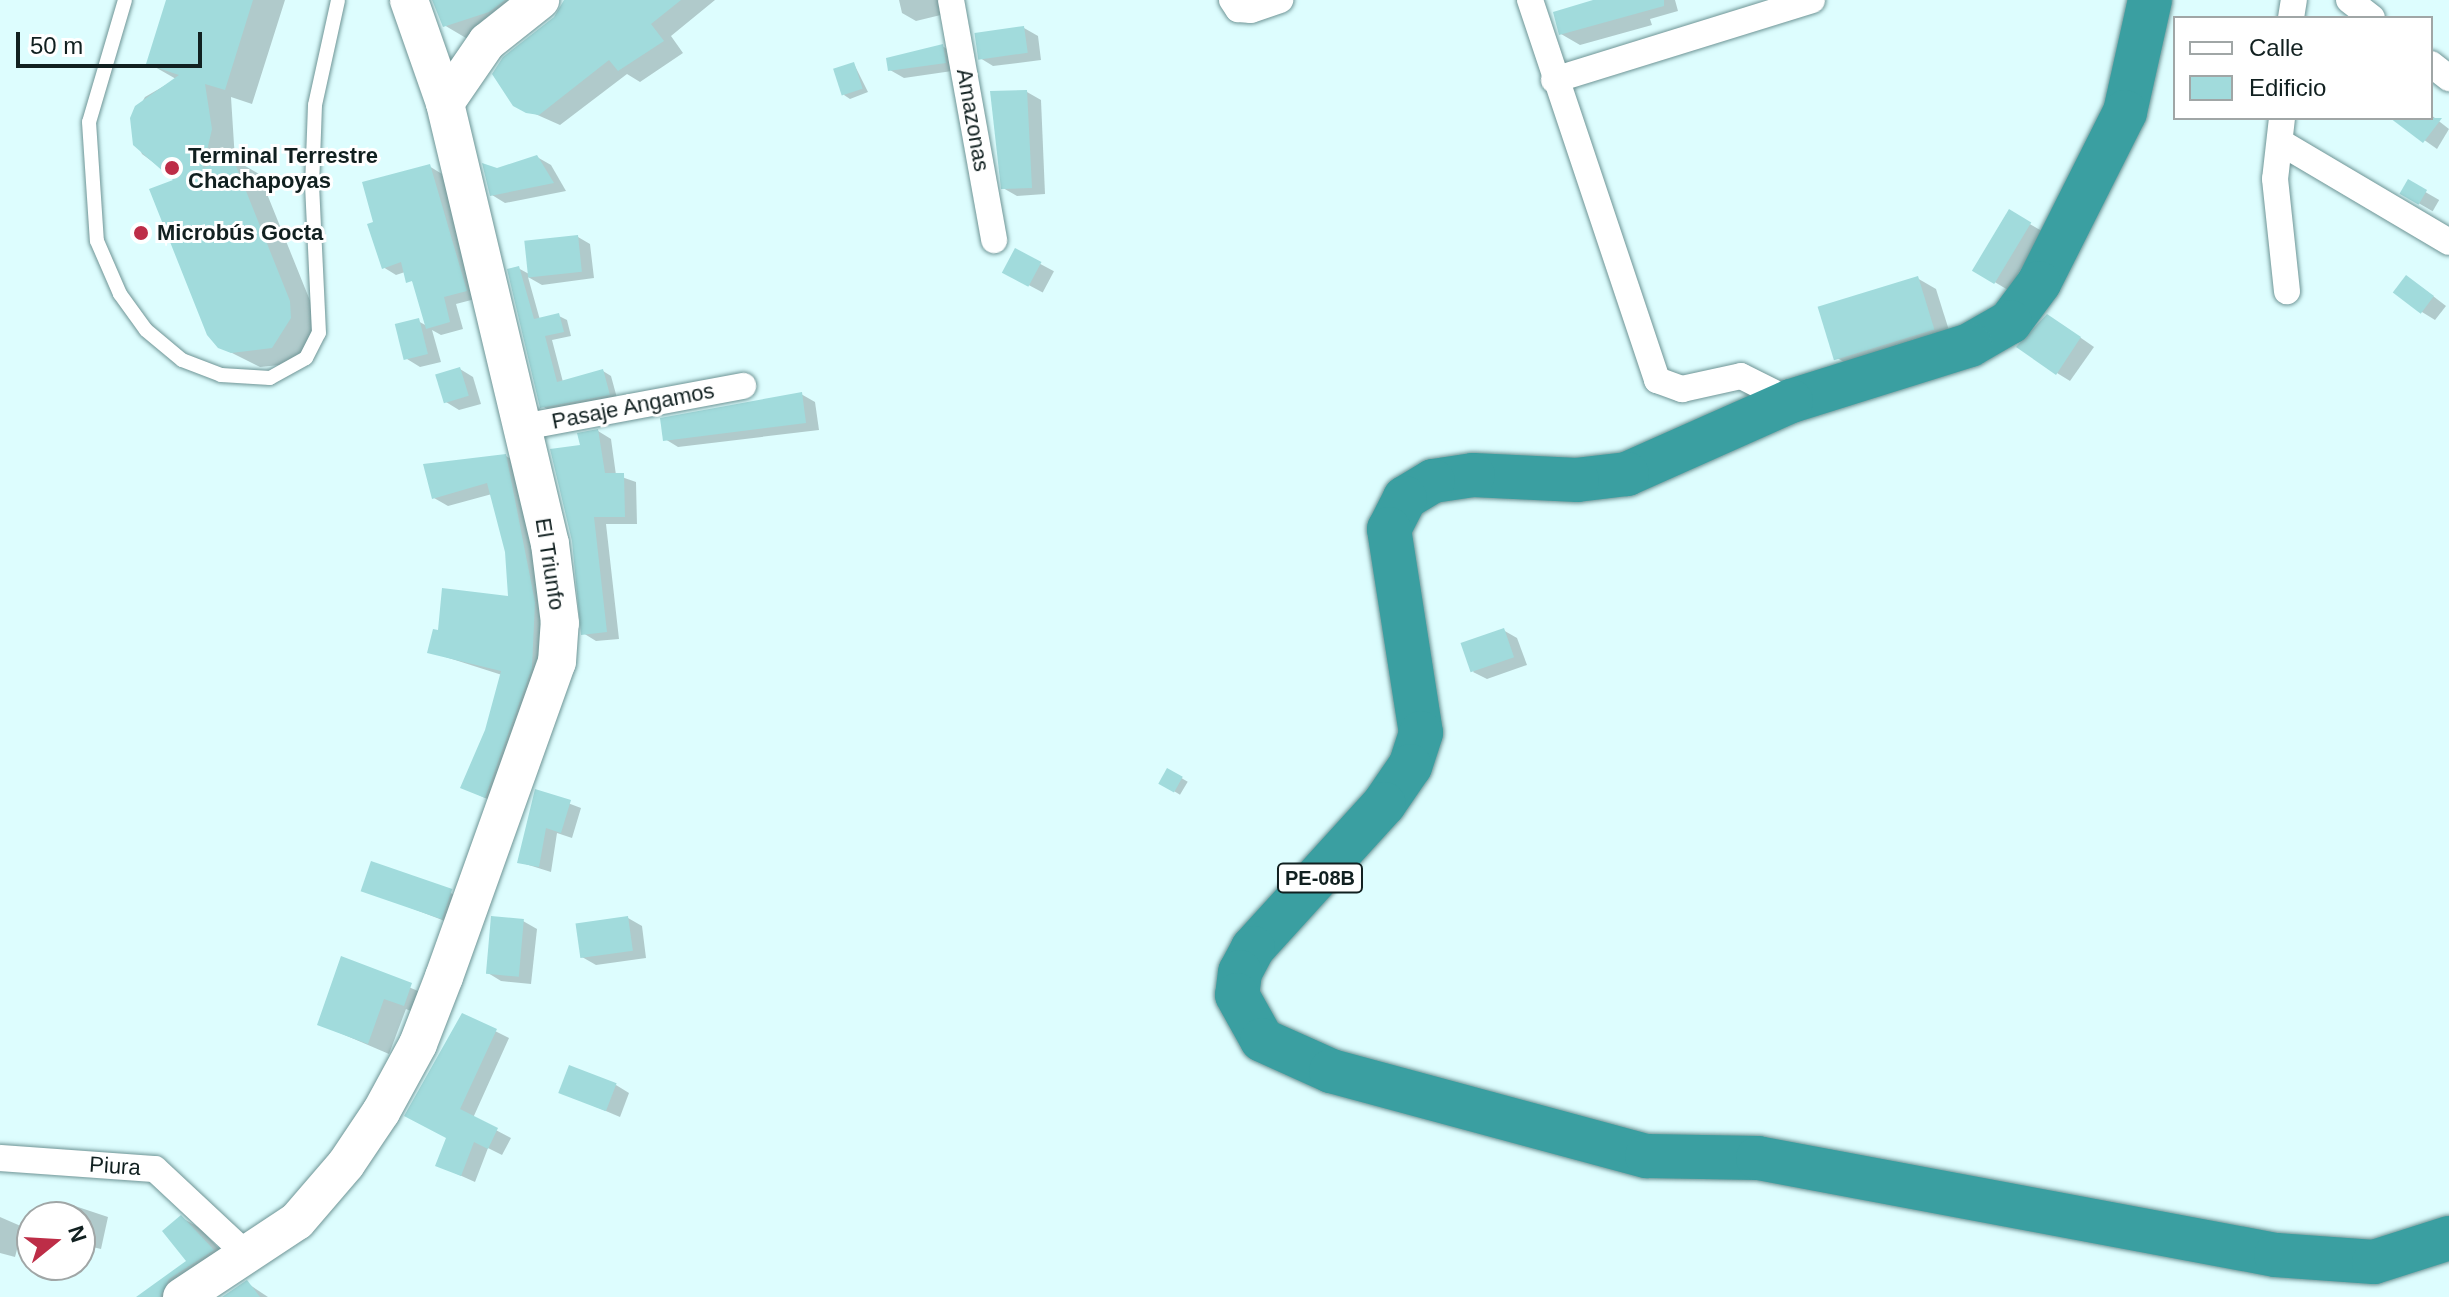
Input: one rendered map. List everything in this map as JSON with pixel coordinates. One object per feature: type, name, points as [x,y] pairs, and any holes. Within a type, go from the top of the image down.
[{"type":"highway","name":"PE-08B","points":[[2150,0],[2125,112],[2039,283],[2010,322],[1970,345],[1791,401],[1627,474],[1577,480],[1473,475],[1433,481],[1405,498],[1389,529],[1421,733],[1410,766],[1384,804],[1253,948],[1240,972],[1237,995],[1262,1040],[1320,1067],[1387,1089],[1647,1156],[1758,1158],[2290,1257],[2374,1262],[2449,1238]]},
{"type":"main road","name":"El Triunfo","points":[[182,1297],[297,1221],[346,1164],[381,1112],[418,1044],[557,662],[560,623],[550,544],[523,427],[479,264],[445,103],[409,0]]},
{"type":"main road","points":[[445,103],[487,42],[540,0]]},
{"type":"street","name":"Amazonas","points":[[951,0],[994,240]]},
{"type":"street","points":[[1241,5],[1280,0]]},
{"type":"street","points":[[1530,0],[1554,80],[1657,380],[1682,389],[1741,376],[1791,401]]},
{"type":"street","points":[[1554,80],[1812,0]]},
{"type":"street","points":[[2349,0],[2369,16]]},
{"type":"street","points":[[2433,66],[2449,78]]},
{"type":"street","points":[[2287,291],[2275,179],[2281,130],[2449,242]]},
{"type":"street","name":"Pasaje Angamos","points":[[523,427],[743,386]]},
{"type":"street","name":"Piura","points":[[0,1158],[155,1169],[245,1253]]},
{"type":"lane","points":[[125,0],[89,122],[97,241],[120,294],[146,330],[182,360],[221,375],[270,378],[306,358],[319,333],[312,187],[315,105],[338,0]]},
{"type":"building","points":[[166,0],[253,0],[225,90],[205,84],[212,129],[203,168],[232,156],[290,301],[291,318],[272,348],[231,353],[218,348],[207,335],[149,189],[173,180],[133,145],[130,118],[135,106],[179,75],[146,64]]},
{"type":"building","points":[[432,0],[505,0],[489,12],[443,27]]},
{"type":"building","points":[[564,0],[681,0],[651,24],[664,41],[618,71],[609,60],[539,115],[526,113],[513,106],[492,74],[503,57],[554,17]]},
{"type":"building","points":[[1593,0],[1664,0],[1664,6],[1559,35],[1553,12]]},
{"type":"building","points":[[1024,26],[1028,53],[978,60],[974,33]]},
{"type":"building","points":[[943,44],[946,63],[888,71],[886,58]]},
{"type":"building","points":[[854,62],[863,89],[842,95],[833,69]]},
{"type":"building","points":[[1027,90],[1032,188],[1001,189],[990,91]]},
{"type":"building","points":[[2442,118],[2423,143],[2393,120]]},
{"type":"building","points":[[537,155],[554,183],[490,196],[482,163],[497,168]]},
{"type":"building","points":[[430,164],[467,291],[444,297],[450,322],[426,329],[412,281],[406,283],[401,262],[382,269],[367,224],[373,222],[362,182]]},
{"type":"building","points":[[2408,179],[2427,190],[2419,205],[2400,194]]},
{"type":"building","points":[[2009,209],[2031,222],[1994,284],[1972,271]]},
{"type":"building","points":[[578,235],[582,272],[528,277],[524,241]]},
{"type":"building","points":[[1015,248],[1041,262],[1028,287],[1002,273]]},
{"type":"building","points":[[519,266],[534,319],[559,313],[564,332],[545,336],[557,382],[603,369],[610,395],[540,408],[507,269]]},
{"type":"building","points":[[2406,275],[2434,296],[2421,314],[2393,293]]},
{"type":"building","points":[[1918,276],[1934,330],[1834,360],[1818,307]]},
{"type":"building","points":[[2047,314],[2081,337],[2056,375],[2016,347]]},
{"type":"building","points":[[419,318],[428,354],[404,360],[395,324]]},
{"type":"building","points":[[460,367],[469,396],[444,403],[435,375]]},
{"type":"building","points":[[802,392],[806,423],[663,441],[660,418]]},
{"type":"building","points":[[598,429],[605,473],[624,473],[625,517],[594,517],[607,632],[581,635],[572,541],[550,449],[580,445],[577,433]]},
{"type":"building","points":[[506,454],[535,602],[532,668],[485,798],[460,788],[485,730],[501,671],[427,653],[433,629],[438,630],[442,588],[508,596],[505,552],[487,483],[432,499],[423,464]]},
{"type":"building","points":[[1504,628],[1514,657],[1471,672],[1461,643]]},
{"type":"building","points":[[1167,768],[1183,777],[1174,792],[1158,784]]},
{"type":"building","points":[[535,789],[571,800],[561,833],[546,828],[539,867],[517,863]]},
{"type":"building","points":[[371,861],[452,889],[442,919],[361,891]]},
{"type":"building","points":[[491,916],[524,919],[519,977],[486,974]]},
{"type":"building","points":[[628,916],[633,951],[580,958],[576,923]]},
{"type":"building","points":[[341,956],[412,983],[404,1006],[384,999],[368,1044],[317,1025]]},
{"type":"building","points":[[462,1013],[497,1029],[460,1109],[498,1128],[488,1149],[474,1142],[461,1176],[435,1166],[446,1138],[404,1116]]},
{"type":"building","points":[[569,1065],[617,1083],[606,1111],[558,1093]]},
{"type":"building","points":[[181,1215],[214,1250],[169,1279],[160,1297],[136,1297],[186,1261],[162,1231]]},
{"type":"building","points":[[247,1280],[260,1297],[222,1297]]},
{"type":"place","name":"Terminal Terrestre Chachapoyas","points":[[172,168]]},
{"type":"place","name":"Microbús Gocta","points":[[141,233]]}]
